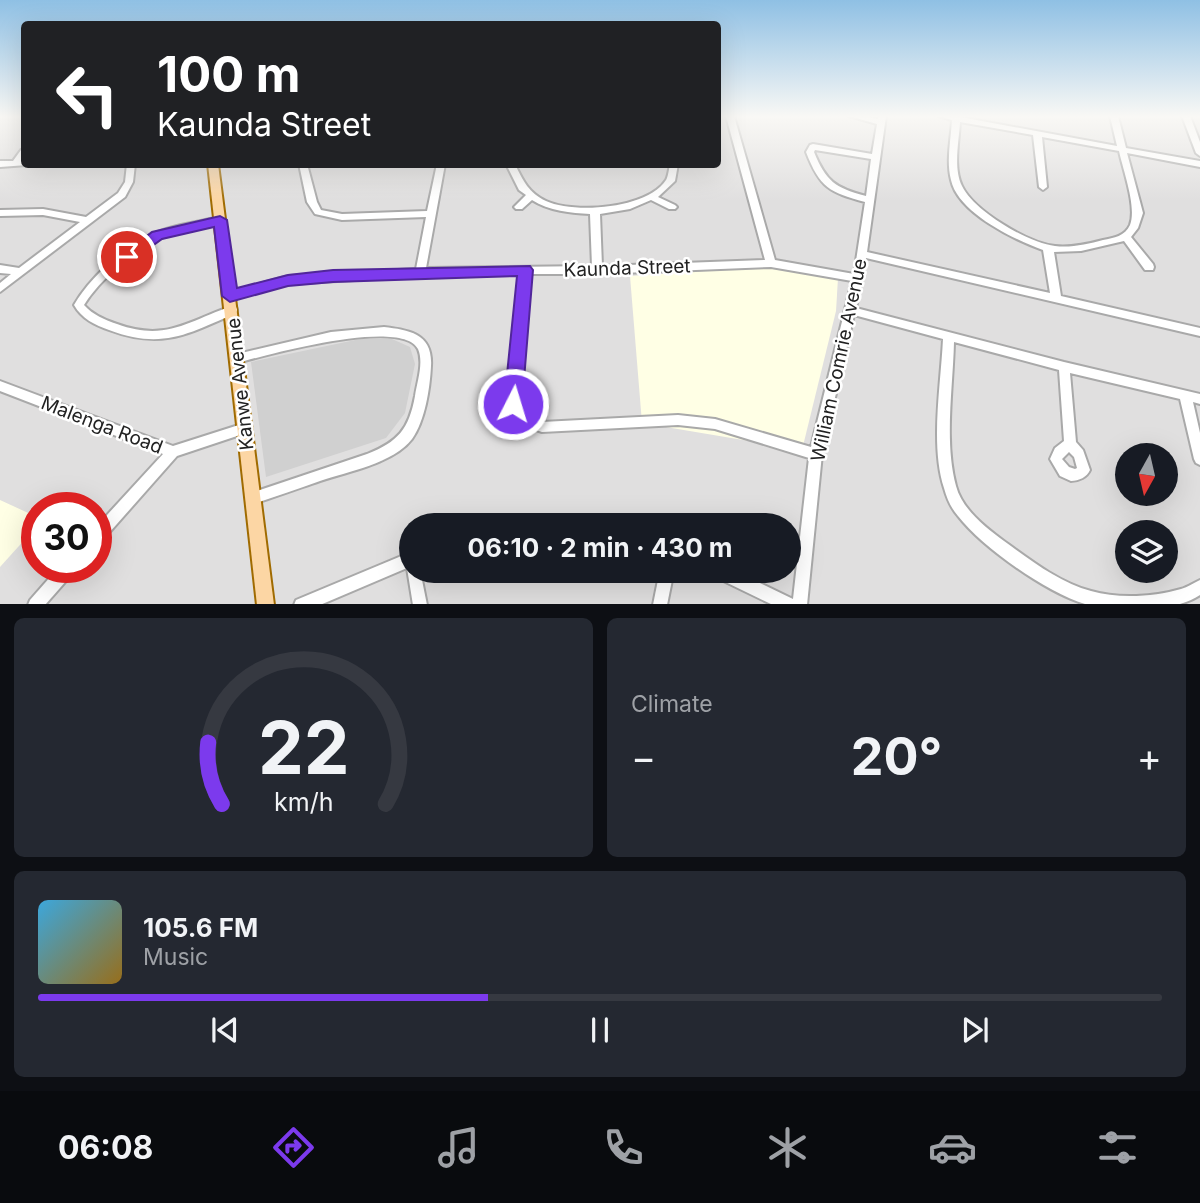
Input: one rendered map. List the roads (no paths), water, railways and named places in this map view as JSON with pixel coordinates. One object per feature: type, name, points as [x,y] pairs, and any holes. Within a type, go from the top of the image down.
[{"type":"main road","name":"Kanwe Avenue","points":[[214,168],[265,604]]},
{"type":"street","points":[[738,144],[771,263]]},
{"type":"street","name":"William Comrie Avenue","points":[[800,604],[816,454],[858,278],[877,144]]},
{"type":"street","points":[[956,144],[955,181],[975,209],[1008,230],[1048,248],[1079,249],[1127,238],[1135,228],[1138,213],[1121,144]]},
{"type":"street","points":[[1038,144],[1043,187]]},
{"type":"street","points":[[1093,144],[1200,164]]},
{"type":"street","points":[[870,200],[836,191],[827,184],[819,176],[810,152],[813,147],[875,157]]},
{"type":"street","points":[[0,164],[20,163]]},
{"type":"street","points":[[0,288],[89,221],[126,189],[130,168]]},
{"type":"street","points":[[304,168],[312,202],[318,212],[342,217],[430,214]]},
{"type":"street","points":[[420,272],[439,168]]},
{"type":"street","points":[[512,168],[519,187],[530,197],[562,208],[595,213],[635,205],[652,197],[670,180],[673,168]]},
{"type":"street","points":[[519,207],[530,197]]},
{"type":"street","points":[[652,197],[673,207]]},
{"type":"street","points":[[0,213],[43,212],[89,221]]},
{"type":"street","points":[[595,213],[597,270]]},
{"type":"street","name":"Kaunda Street","points":[[220,220],[150,239],[83,297],[79,305],[82,312],[132,335],[157,337],[184,330],[231,303],[288,281],[420,272],[597,270],[771,263],[858,278]]},
{"type":"street","points":[[1127,238],[1149,267]]},
{"type":"street","points":[[1048,248],[1056,300]]},
{"type":"street","points":[[862,254],[1200,332]]},
{"type":"street","points":[[0,269],[19,272]]},
{"type":"street","points":[[525,270],[513,404],[528,422],[542,428],[641,421],[715,424],[816,454]]},
{"type":"street","points":[[850,310],[1064,367],[1200,399]]},
{"type":"street","points":[[237,358],[354,333],[386,331],[403,332],[417,340],[424,350],[425,367],[416,419],[407,436],[395,447],[253,498]]},
{"type":"street","points":[[949,337],[945,470],[955,501],[978,526],[1030,569],[1091,602],[1160,602],[1197,595]]},
{"type":"street","points":[[1064,367],[1070,444]]},
{"type":"street","name":"Malenga Road","points":[[0,386],[173,452],[245,428]]},
{"type":"street","points":[[1185,395],[1200,459]]},
{"type":"street","points":[[112,519],[173,452]]},
{"type":"street","points":[[301,604],[399,565]]},
{"type":"street","points":[[35,604],[54,583]]},
{"type":"street","points":[[416,583],[420,604]]},
{"type":"street","points":[[660,604],[664,583]]},
{"type":"street","points":[[744,583],[790,604]]}]
